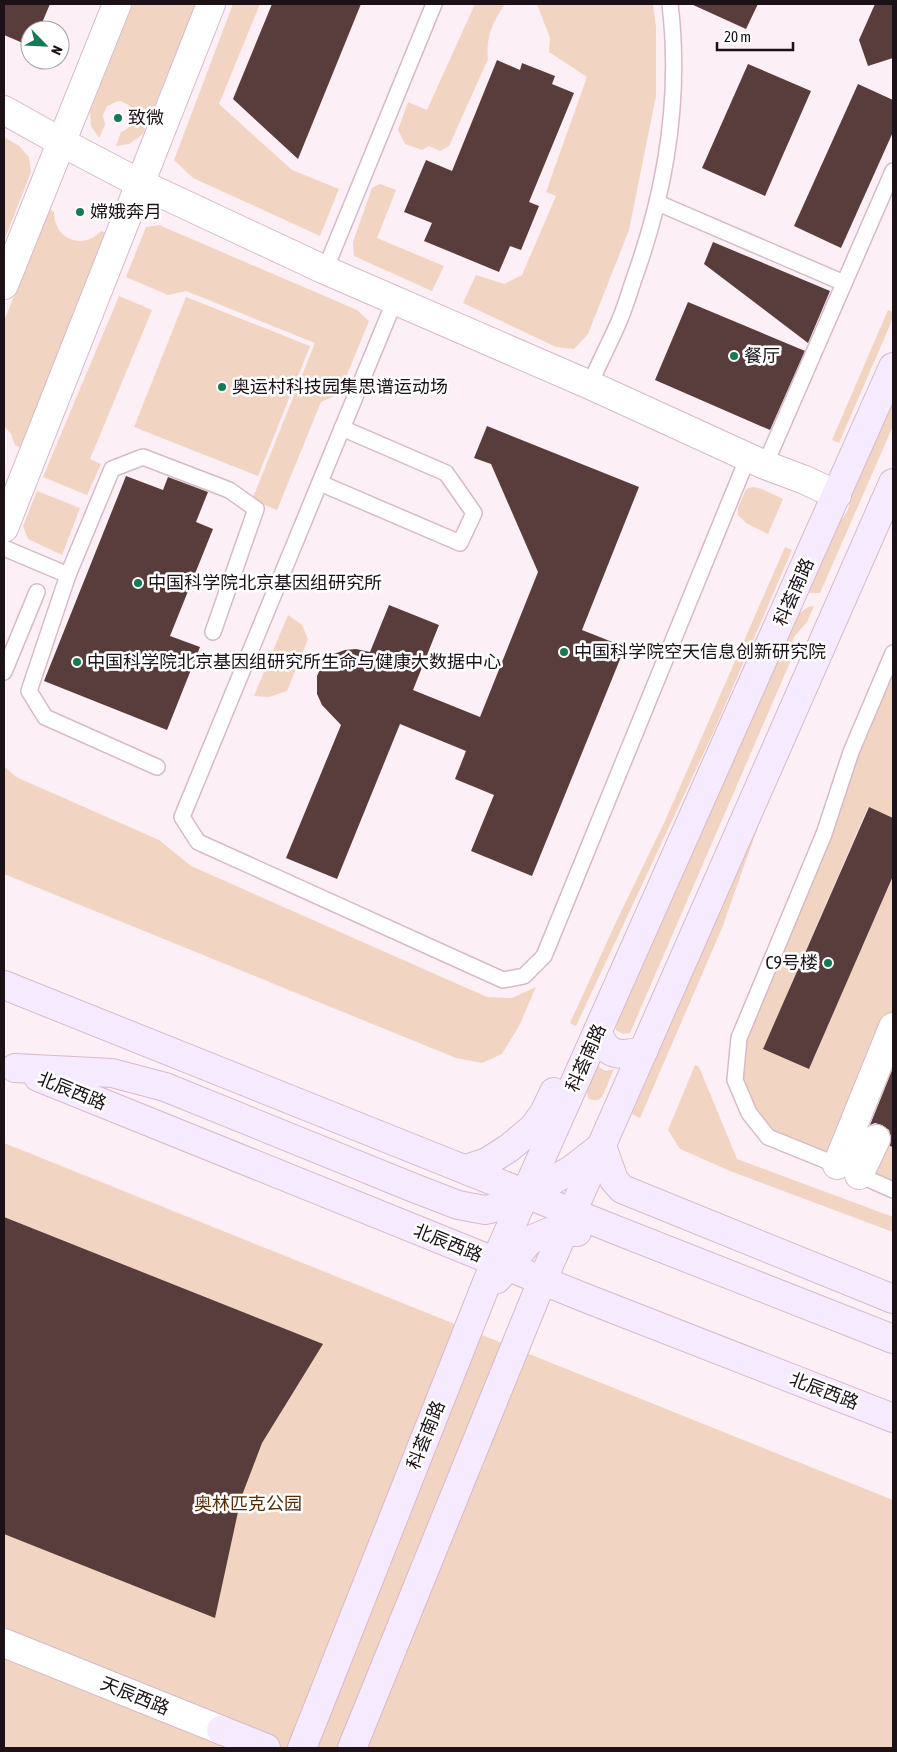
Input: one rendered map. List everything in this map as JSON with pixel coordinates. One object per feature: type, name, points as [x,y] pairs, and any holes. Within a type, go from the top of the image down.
[{"type":"street","points":[[4,285],[118,4]]},
{"type":"street","points":[[4,528],[139,182],[211,4]]},
{"type":"street","points":[[4,110],[139,182],[325,270],[837,495]]},
{"type":"street","name":"科荟南路","points":[[477,1304],[893,367]]},
{"type":"street","points":[[352,1748],[542,1281],[893,483]]},
{"type":"street","points":[[466,1169],[487,1162],[509,1148],[533,1128],[544,1113],[658,866],[698,808]]},
{"type":"street","points":[[4,984],[893,1339]]},
{"type":"street","points":[[848,1170],[893,1027]]},
{"type":"street","points":[[598,1031],[604,1046],[615,1053],[627,1055],[644,1050]]},
{"type":"street","points":[[9,1066],[112,1073],[165,1087],[458,1205],[485,1210],[509,1205],[571,1170],[602,1146]]},
{"type":"street","name":"北辰西路","points":[[9,1066],[542,1281],[893,1418]]},
{"type":"street","points":[[848,1170],[876,1139]]},
{"type":"street","points":[[602,1146],[614,1180],[622,1189],[893,1299]]},
{"type":"street","points":[[477,1304],[530,1240],[554,1230],[587,1232],[659,1247]]},
{"type":"street","name":"科荟南路","points":[[302,1748],[480,1300],[477,1304]]},
{"type":"street","name":"天辰西路","points":[[4,1643],[266,1748]]},
{"type":"lane","points":[[325,270],[434,4]]},
{"type":"lane","points":[[590,385],[621,318],[658,203],[670,132],[674,86],[670,4]]},
{"type":"lane","points":[[395,300],[182,817],[198,842],[503,980],[524,976],[544,956],[756,461],[844,283],[893,171]]},
{"type":"lane","points":[[658,203],[844,283]]},
{"type":"lane","points":[[320,483],[460,543],[474,513],[446,473],[342,428]]},
{"type":"lane","points":[[157,767],[45,717],[29,691],[68,575],[112,469],[143,457],[230,490],[256,509],[213,632]]},
{"type":"lane","points":[[4,548],[68,575]]},
{"type":"lane","points":[[4,672],[37,592]]},
{"type":"lane","points":[[893,653],[851,752],[824,834],[739,1038],[735,1080],[749,1113],[768,1137],[893,1190]]},
{"type":"green space","points":[[133,4],[196,4],[143,134],[129,144],[116,146],[121,132],[131,125],[133,120],[132,110],[129,106],[118,101],[107,106],[103,115],[105,125],[99,138],[91,126],[90,111]]},
{"type":"green space","points":[[233,4],[260,4],[219,104],[292,170],[339,189],[320,236],[193,178],[174,160]]},
{"type":"green space","points":[[475,4],[505,4],[491,29],[488,43],[488,59],[449,146],[440,151],[429,146],[422,150],[405,144],[398,130],[408,102],[427,110]]},
{"type":"green space","points":[[537,4],[653,4],[656,27],[656,96],[629,230],[588,334],[574,349],[556,347],[463,303],[476,275],[504,284],[522,275],[556,196],[546,192],[587,77],[549,52],[550,38]]},
{"type":"green space","points":[[4,137],[19,146],[29,157],[31,172],[4,241]]},
{"type":"green space","points":[[380,184],[396,190],[377,238],[444,266],[432,291],[354,256],[353,242],[372,188]]},
{"type":"green space","points":[[49,209],[54,212],[55,221],[59,229],[70,239],[86,240],[94,237],[101,231],[107,233],[21,448],[15,445],[11,434],[4,426],[4,321]]},
{"type":"green space","points":[[159,225],[357,310],[369,321],[339,394],[321,402],[277,510],[252,500],[315,343],[186,291],[168,295],[126,277],[146,227]]},
{"type":"green space","points":[[119,296],[152,310],[90,459],[101,464],[87,495],[43,477]]},
{"type":"green space","name":"奥运村科技园集思谱运动场","points":[[186,297],[310,346],[258,476],[134,427]]},
{"type":"green space","points":[[888,310],[893,312],[893,318],[839,443],[832,440]]},
{"type":"green space","points":[[893,387],[893,426],[820,593],[803,593],[835,524],[848,511],[851,492]]},
{"type":"green space","points":[[753,487],[783,499],[768,534],[746,523],[738,515],[738,508],[746,489]]},
{"type":"green space","points":[[37,491],[80,508],[62,555],[28,539],[23,526]]},
{"type":"green space","points":[[893,497],[893,519],[801,724],[760,821],[722,928],[640,1118],[632,1114]]},
{"type":"green space","points":[[785,547],[792,550],[713,733],[576,1026],[570,1023],[665,821]]},
{"type":"green space","points":[[814,606],[807,622],[794,637],[789,652],[791,660],[630,1033],[623,1034],[616,1030],[615,1022],[793,618],[808,607]]},
{"type":"green space","points":[[288,615],[302,625],[308,639],[287,691],[269,697],[254,696]]},
{"type":"green space","points":[[893,656],[893,818],[868,807],[763,1049],[809,1069],[893,876],[893,1068],[864,1133],[889,1145],[893,1135],[893,1190],[768,1137],[735,1080],[739,1038]]},
{"type":"green space","points":[[4,766],[16,777],[159,840],[191,866],[487,997],[512,998],[536,987],[519,1026],[502,1054],[482,1063],[456,1058],[4,874]]},
{"type":"green space","points":[[598,1062],[600,1068],[606,1071],[614,1069],[603,1095],[599,1099],[594,1100],[589,1099],[587,1090],[589,1080]]},
{"type":"green space","points":[[695,1065],[699,1067],[737,1159],[893,1217],[893,1232],[730,1171],[680,1149],[668,1130]]},
{"type":"green space","name":"奥林匹克公园","points":[[4,1143],[893,1500],[893,1748],[4,1748]]},
{"type":"building","points":[[4,4],[50,4],[43,20],[20,20],[20,42],[4,35]]},
{"type":"building","points":[[272,4],[361,4],[298,159],[233,99]]},
{"type":"building","points":[[691,4],[758,4],[746,29]]},
{"type":"building","points":[[875,4],[893,4],[893,58],[868,66],[859,40]]},
{"type":"building","points":[[497,60],[520,70],[522,63],[555,76],[552,84],[574,93],[529,202],[539,206],[521,250],[510,246],[499,272],[424,241],[432,223],[404,212],[426,160],[452,171]]},
{"type":"building","points":[[748,64],[811,91],[765,196],[702,168]]},
{"type":"building","points":[[858,84],[893,100],[893,132],[841,248],[794,226]]},
{"type":"building","points":[[713,242],[830,291],[808,343],[704,264]]},
{"type":"building","name":"餐厅","points":[[688,302],[805,351],[770,430],[655,380]]},
{"type":"building","name":"中国科学院空天信息创新研究院","points":[[487,426],[639,487],[582,630],[625,647],[532,876],[471,851],[494,795],[455,779],[466,751],[400,724],[337,879],[286,858],[341,725],[322,705],[317,694],[317,676],[326,659],[345,650],[356,649],[370,652],[389,605],[439,625],[413,690],[480,717],[538,572],[491,464],[474,458]]},
{"type":"building","name":"中国科学院北京基因组研究所","points":[[126,476],[163,490],[168,477],[208,492],[196,522],[213,529],[170,636],[200,647],[167,730],[44,681]]},
{"type":"building","name":"C9号楼","points":[[869,807],[893,818],[893,876],[809,1069],[763,1049]]},
{"type":"building","points":[[893,1068],[893,1147],[890,1146],[891,1137],[889,1130],[875,1123],[870,1125]]},
{"type":"building","points":[[4,1217],[323,1344],[262,1443],[241,1498],[215,1618],[4,1534]]},
{"type":"place","name":"致微","points":[[118,118]]},
{"type":"place","name":"嫦娥奔月","points":[[80,212]]},
{"type":"place","name":"餐厅","points":[[734,356]]},
{"type":"place","name":"奥运村科技园集思谱运动场","points":[[222,387]]},
{"type":"place","name":"中国科学院北京基因组研究所","points":[[138,583]]},
{"type":"place","name":"中国科学院空天信息创新研究院","points":[[564,652]]},
{"type":"place","name":"中国科学院北京基因组研究所生命与健康大数据中心","points":[[77,662]]},
{"type":"place","name":"C9号楼","points":[[828,963]]}]
